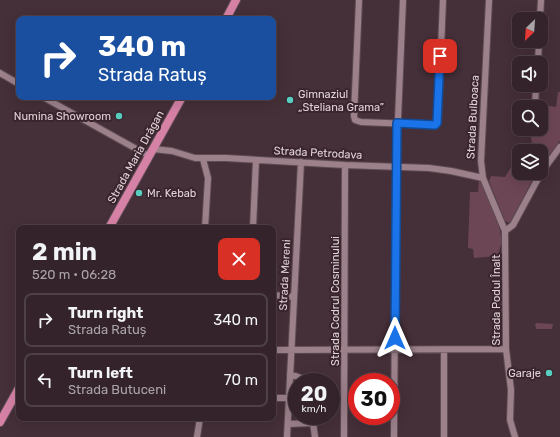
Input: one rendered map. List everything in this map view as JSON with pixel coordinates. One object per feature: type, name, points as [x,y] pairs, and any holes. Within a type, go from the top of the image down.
[{"type":"main road","points":[[228,16],[236,0]]},
{"type":"main road","name":"Strada Maria Drăgan","points":[[111,225],[180,100]]},
{"type":"main road","points":[[0,422],[16,393]]},
{"type":"street","points":[[359,0],[354,118],[358,122],[436,124],[443,0]]},
{"type":"street","points":[[394,437],[396,167],[403,0]]},
{"type":"street","name":"Strada Bulboaca","points":[[489,0],[481,161],[483,178],[505,231]]},
{"type":"street","points":[[541,12],[542,0]]},
{"type":"street","points":[[0,73],[16,82]]},
{"type":"street","name":"Strada Petrodava","points":[[49,100],[151,152],[203,159],[226,158],[441,169],[483,178]]},
{"type":"street","points":[[548,163],[560,147]]},
{"type":"street","points":[[203,159],[208,178],[204,225]]},
{"type":"street","points":[[253,225],[256,160]]},
{"type":"street","name":"Strada Mereni","points":[[290,373],[301,162]]},
{"type":"street","name":"Strada Codrul Cosminului","points":[[344,437],[345,165]]},
{"type":"street","points":[[505,231],[513,225],[537,180]]},
{"type":"street","name":"Strada Podul Înalt","points":[[505,231],[506,349],[511,390],[510,420],[514,437]]},
{"type":"street","points":[[276,295],[294,297]]},
{"type":"street","points":[[276,350],[395,351],[506,349]]},
{"type":"street","points":[[444,350],[444,437]]},
{"type":"street","points":[[276,398],[288,398]]},
{"type":"street","points":[[197,437],[200,421]]},
{"type":"street","name":"Strada Mereni","points":[[287,437],[288,424]]},
{"type":"street","points":[[313,425],[315,437]]},
{"type":"shaded area","points":[[558,92],[560,92],[560,141],[548,157],[548,144],[531,144],[532,142],[531,136],[548,136],[548,106],[556,107]]},
{"type":"shaded area","points":[[512,166],[512,180],[532,180],[510,223],[505,221],[489,181],[491,176],[505,177]]},
{"type":"shaded area","points":[[479,180],[486,190],[493,207],[499,225],[501,242],[497,256],[474,258],[473,249],[468,248],[470,192],[478,192]]},
{"type":"shaded area","points":[[535,324],[553,324],[552,329],[536,329]]},
{"type":"place","name":"Gimnaziul „Steliana Grama”","points":[[290,100]]},
{"type":"place","name":"Numina Showroom","points":[[119,116]]},
{"type":"place","name":"Mr. Kebab","points":[[139,193]]},
{"type":"place","name":"Garaje","points":[[549,373]]},
{"type":"route","points":[[395,338],[397,123],[435,125],[437,123],[440,56]]}]
